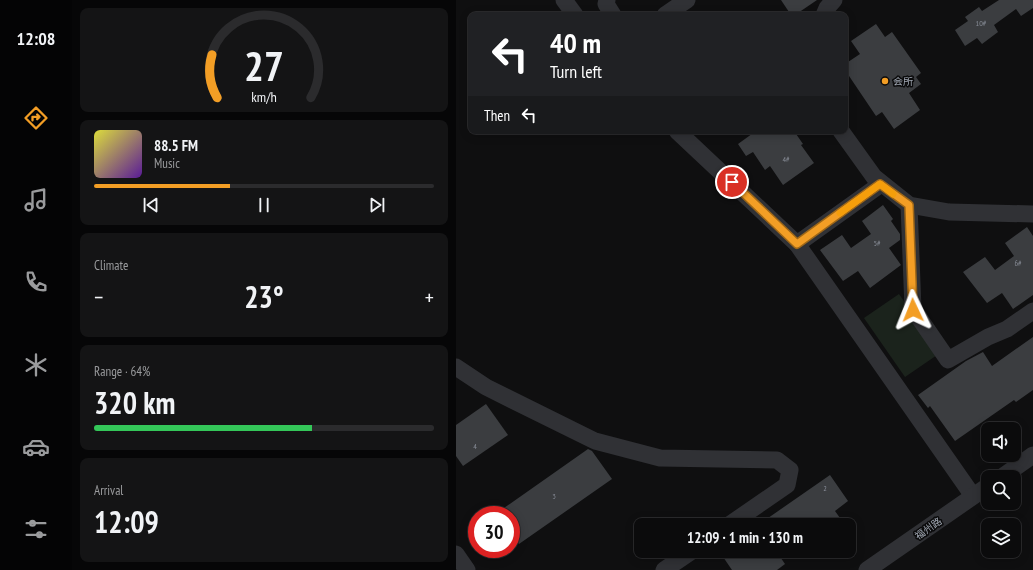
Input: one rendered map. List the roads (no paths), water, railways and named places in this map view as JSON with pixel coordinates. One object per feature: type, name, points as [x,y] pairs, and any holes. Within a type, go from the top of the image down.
[{"type":"street","points":[[564,0],[573,12]]},
{"type":"street","points":[[607,0],[606,4],[611,12]]},
{"type":"street","points":[[669,12],[687,0]]},
{"type":"street","points":[[825,12],[834,0]]},
{"type":"street","points":[[680,134],[797,244],[974,496]]},
{"type":"street","points":[[844,134],[880,184],[909,205],[949,212],[1033,214]]},
{"type":"street","points":[[797,244],[880,184]]},
{"type":"street","points":[[909,205],[913,310],[948,360],[988,337],[1007,329],[1033,311]]},
{"type":"street","points":[[456,368],[486,387],[595,441],[660,458],[777,460],[790,470],[787,485],[739,518]]},
{"type":"street","points":[[1012,470],[1033,455]]},
{"type":"street","name":"福州路","points":[[867,570],[981,491]]},
{"type":"street","points":[[456,554],[467,570]]},
{"type":"street","points":[[664,570],[682,558]]},
{"type":"place","name":"会所","points":[[885,81]]}]
